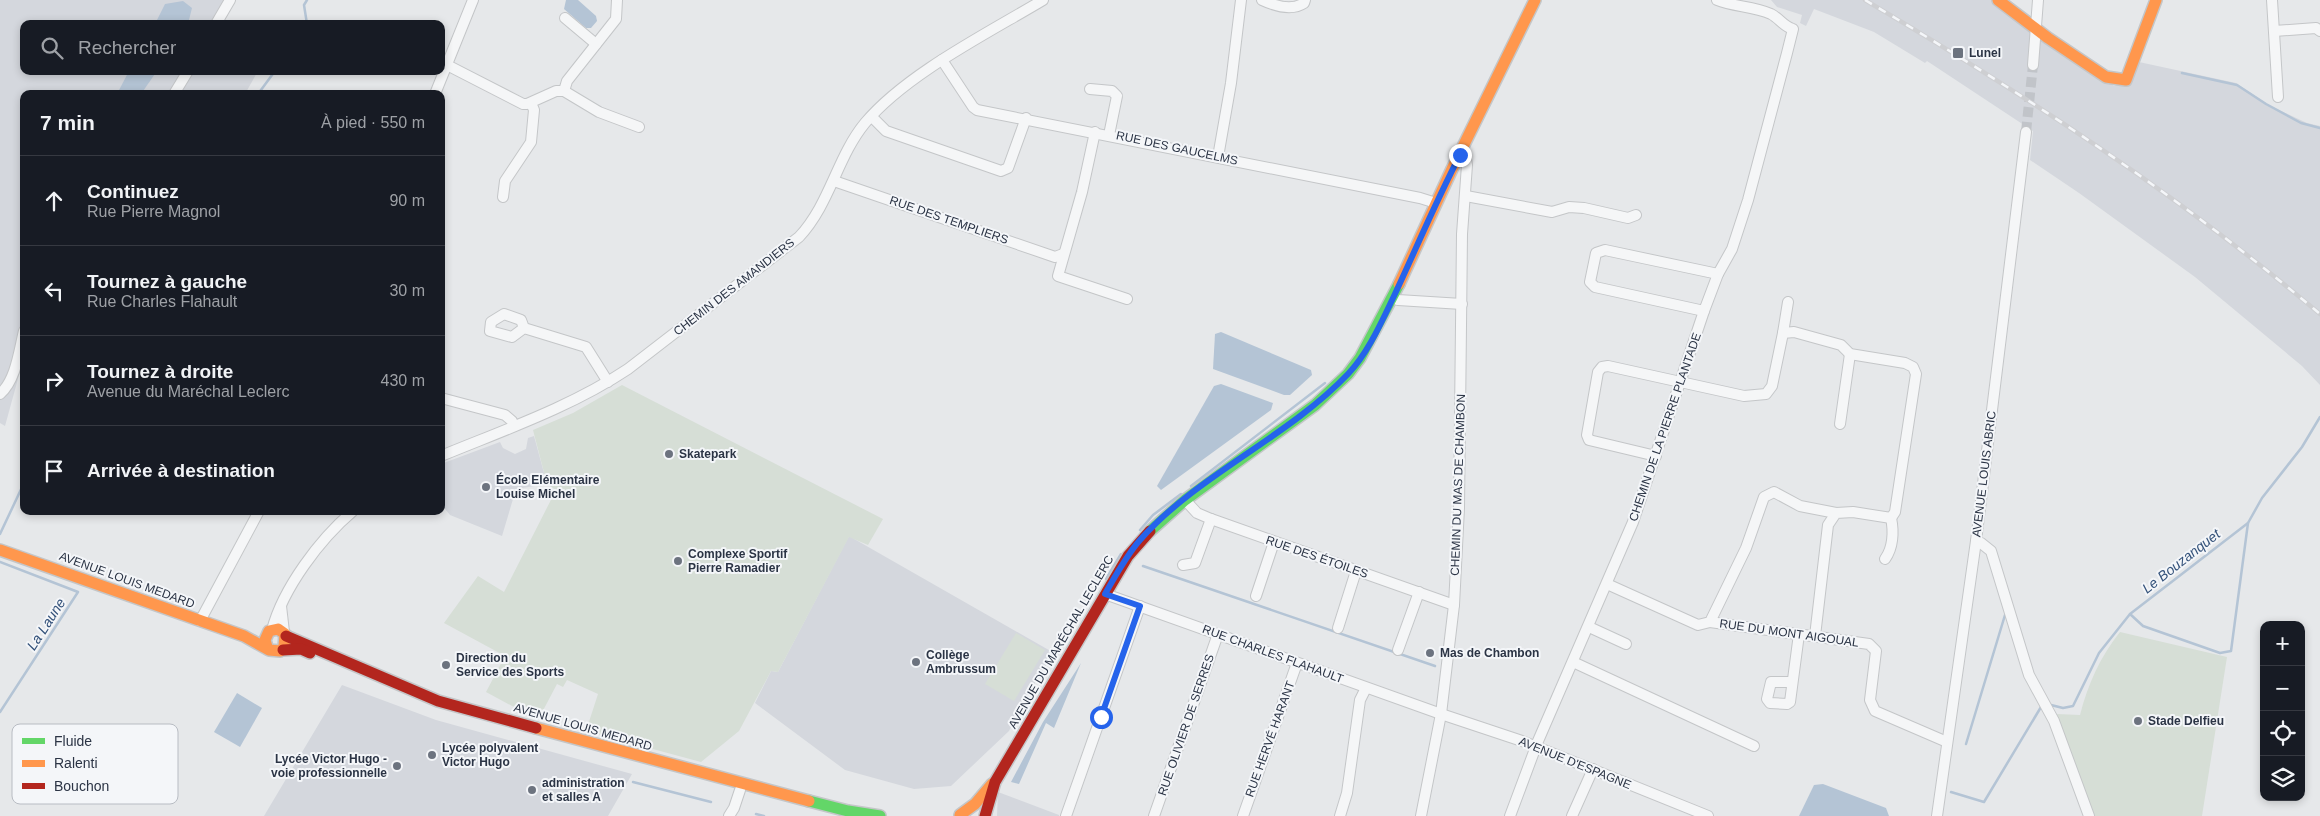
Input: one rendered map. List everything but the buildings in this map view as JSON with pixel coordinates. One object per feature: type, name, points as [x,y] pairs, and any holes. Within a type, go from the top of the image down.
[{"type":"street","points":[[218,20],[230,0]]},
{"type":"street","points":[[445,70],[473,0]]},
{"type":"street","points":[[564,91],[567,81],[616,19],[617,0]]},
{"type":"street","name":"CHEMIN DES AMANDIERS","points":[[445,454],[514,426],[608,382],[783,251],[812,223],[853,141],[872,116],[892,97],[942,60],[1043,0]]},
{"type":"street","points":[[1218,157],[1231,83],[1241,0]]},
{"type":"street","points":[[1262,0],[1274,5],[1297,8],[1304,3],[1304,0]]},
{"type":"street","name":"AVENUE DU MARÉCHAL LECLERC","points":[[985,816],[995,782],[1105,594],[1140,540],[1185,500],[1315,405],[1348,374],[1374,336],[1535,0]]},
{"type":"street","name":"CHEMIN DE LA PIERRE PLANTADE","points":[[1510,816],[1537,746],[1633,522],[1704,311],[1718,274],[1732,249],[1748,200],[1794,29],[1788,28],[1774,15],[1754,7],[1717,0]]},
{"type":"street","points":[[1998,0],[2106,77],[2126,80],[2156,0]]},
{"type":"street","points":[[2033,65],[2038,0]]},
{"type":"street","points":[[2272,0],[2278,98]]},
{"type":"street","points":[[565,18],[596,44]]},
{"type":"street","points":[[2274,31],[2316,28],[2320,31]]},
{"type":"street","name":"RUE DES GAUCELMS","points":[[942,60],[973,107],[1420,198],[1436,204]]},
{"type":"street","points":[[447,65],[523,104],[531,103],[556,91],[564,91],[598,112],[639,127]]},
{"type":"street","points":[[176,90],[186,75]]},
{"type":"street","points":[[437,90],[443,75]]},
{"type":"street","points":[[1090,89],[1112,91],[1117,96],[1109,135]]},
{"type":"street","points":[[503,197],[505,181],[531,142],[534,110],[531,103]]},
{"type":"street","points":[[872,116],[886,131],[1001,171],[1008,168],[1026,118]]},
{"type":"street","points":[[1095,132],[1082,192],[1058,276],[1127,298]]},
{"type":"street","name":"AVENUE LOUIS ABRIC","points":[[1937,816],[1976,541],[2026,132]]},
{"type":"street","name":"CHEMIN DU MAS DE CHAMBON","points":[[1421,816],[1441,714],[1454,605],[1460,498],[1462,234],[1467,165],[1466,159],[1460,155]]},
{"type":"street","name":"RUE DES TEMPLIERS","points":[[834,181],[1055,257],[1063,254]]},
{"type":"street","points":[[1466,196],[1552,212],[1569,206],[1628,218],[1636,215]]},
{"type":"street","points":[[1704,311],[1595,287],[1590,282],[1596,253],[1605,250],[1718,274]]},
{"type":"street","points":[[1393,298],[1398,300],[1462,304]]},
{"type":"street","points":[[1656,456],[1589,440],[1587,435],[1598,372],[1602,367],[1608,366],[1744,396],[1766,394],[1772,386],[1788,302]]},
{"type":"street","points":[[524,328],[586,347],[608,382]]},
{"type":"street","points":[[1783,333],[1794,332],[1841,345],[1850,354],[1904,363],[1913,367],[1916,374],[1895,512],[1892,518],[1893,527],[1890,552],[1884,559]]},
{"type":"street","points":[[0,394],[6,388],[13,373],[20,346]]},
{"type":"street","points":[[1840,424],[1850,354]]},
{"type":"street","points":[[445,399],[505,415],[512,421],[514,426]]},
{"type":"street","points":[[1710,622],[1746,548],[1764,497],[1774,492],[1800,506],[1836,513],[1853,512],[1892,518]]},
{"type":"street","name":"RUE DES ÉTOILES","points":[[1185,500],[1197,513],[1211,519],[1454,605]]},
{"type":"street","points":[[1815,636],[1828,525],[1836,513]]},
{"type":"street","points":[[200,621],[257,515]]},
{"type":"street","points":[[281,606],[286,645],[283,650],[273,651],[267,647],[264,640],[287,592],[299,572],[349,515]]},
{"type":"street","points":[[1184,565],[1195,563],[1211,519]]},
{"type":"street","points":[[1976,541],[1981,542],[1991,551],[2029,675],[2054,721],[2089,816]]},
{"type":"street","points":[[1256,596],[1274,542]]},
{"type":"street","name":"AVENUE LOUIS MEDARD","points":[[0,550],[244,636],[267,647]]},
{"type":"street","points":[[1338,628],[1356,571]]},
{"type":"street","name":"RUE DU MONT AIGOUAL","points":[[1607,584],[1698,625],[1710,622],[1870,644],[1876,651],[1870,700],[1875,711],[1947,742]]},
{"type":"street","points":[[1398,650],[1419,592]]},
{"type":"street","name":"RUE CHARLES FLAHAULT","points":[[1105,594],[1441,714]]},
{"type":"street","points":[[1066,816],[1140,606]]},
{"type":"street","points":[[1589,627],[1626,644]]},
{"type":"street","points":[[269,632],[278,629],[285,634]]},
{"type":"street","name":"AVENUE LOUIS MEDARD","points":[[244,636],[269,632]]},
{"type":"street","name":"AVENUE LOUIS MEDARD","points":[[285,634],[438,701],[694,772],[848,811],[880,816]]},
{"type":"street","name":"RUE OLIVIER DE SERRES","points":[[1154,816],[1218,634]]},
{"type":"street","points":[[1792,682],[1799,634]]},
{"type":"street","name":"AVENUE LOUIS MEDARD","points":[[283,650],[301,649],[439,710],[838,816]]},
{"type":"street","points":[[1574,662],[1754,746]]},
{"type":"street","name":"RUE HERVÉ HARANT","points":[[1243,816],[1297,663]]},
{"type":"street","points":[[1340,816],[1347,793],[1360,700],[1366,688]]},
{"type":"street","name":"AVENUE D'ESPAGNE","points":[[1441,714],[1537,746],[1708,816]]},
{"type":"street","points":[[1572,816],[1593,769]]},
{"type":"street","name":"AVENUE DU MARÉCHAL LECLERC","points":[[958,816],[975,804],[995,782]]},
{"type":"street","points":[[733,813],[740,790]]},
{"type":"shaded area","points":[[0,0],[224,0],[212,20],[20,20],[20,75],[256,75],[247,90],[20,90],[20,372],[5,426],[0,423]]},
{"type":"shaded area","points":[[1771,0],[1998,0],[2027,27],[2114,86],[2133,78],[2139,62],[2236,83],[2270,106],[2307,123],[2320,126],[2320,385],[2302,366],[2195,277],[2030,160],[2033,131],[1927,61],[1925,63],[1874,32],[1814,9],[1806,26],[1800,23],[1802,15],[1777,7]]},
{"type":"shaded area","name":"Complexe Sportif Pierre Ramadier","points":[[622,385],[883,519],[868,545],[849,537],[778,672],[771,671],[739,731],[701,762],[586,731],[598,694],[567,680],[563,687],[557,684],[538,720],[486,692],[505,656],[444,623],[478,576],[504,592],[556,490],[547,484],[533,430],[573,413]]},
{"type":"shaded area","name":"École Elémentaire Louise Michel","points":[[534,436],[547,484],[516,489],[502,536],[450,515],[445,509],[445,463],[500,442],[503,448],[515,454],[526,449],[528,438]]},
{"type":"shaded area","name":"Collège Ambrussum","points":[[849,536],[1054,653],[1021,705],[1009,731],[951,786],[914,789],[845,770],[755,703],[771,671],[778,672]]},
{"type":"shaded area","name":"Stade Delfieu","points":[[2120,632],[2227,657],[2202,816],[2091,816],[2057,714],[2080,715],[2096,671],[2106,651]]},
{"type":"shaded area","points":[[1016,633],[1045,650],[1014,701],[985,684]]},
{"type":"shaded area","name":"Lycée polyvalent Victor Hugo","points":[[342,685],[436,720],[632,774],[608,816],[264,816]]},
{"type":"shaded area","points":[[998,792],[1059,815],[1059,816],[997,816]]},
{"type":"water","points":[[566,0],[578,0],[596,16],[597,21],[591,28],[586,28],[564,9]]},
{"type":"water","points":[[183,1],[192,8],[189,20],[157,20],[165,4]]},
{"type":"water","points":[[127,75],[154,75],[144,90],[119,90]]},
{"type":"water","points":[[1221,332],[1311,370],[1312,375],[1290,395],[1284,395],[1213,369],[1215,334]]},
{"type":"water","points":[[1221,384],[1273,403],[1271,410],[1161,490],[1157,486],[1214,386]]},
{"type":"water","points":[[1081,663],[1054,728],[1046,723],[1019,784],[1011,782],[1043,722]]},
{"type":"water","points":[[237,693],[262,708],[240,747],[214,732]]},
{"type":"water","points":[[1823,784],[1886,808],[1889,816],[1799,816],[1814,785]]},
{"type":"waterway","name":"La Laune","points":[[306,20],[304,5],[307,0]]},
{"type":"waterway","points":[[2182,73],[2237,85],[2266,104],[2301,123],[2320,128]]},
{"type":"waterway","name":"La Laune","points":[[261,90],[272,75]]},
{"type":"waterway","points":[[1191,486],[1325,383]]},
{"type":"waterway","name":"Le Bouzanquet","points":[[2051,705],[2063,708],[2073,706],[2099,653],[2130,614],[2248,523],[2262,498],[2302,447],[2320,417]]},
{"type":"waterway","name":"La Laune","points":[[0,534],[20,492]]},
{"type":"waterway","points":[[1140,530],[1153,515],[1181,494]]},
{"type":"waterway","points":[[2130,614],[2143,626],[2220,653],[2231,651],[2248,523]]},
{"type":"waterway","points":[[1106,579],[1121,554]]},
{"type":"waterway","name":"La Laune","points":[[0,562],[78,592],[0,712]]},
{"type":"waterway","points":[[1143,566],[1435,666]]},
{"type":"waterway","points":[[1966,744],[2005,615]]},
{"type":"waterway","name":"Le Bouzanquet","points":[[1951,792],[1984,802],[2041,707]]},
{"type":"waterway","points":[[633,782],[711,802]]},
{"type":"waterway","points":[[756,814],[764,816]]},
{"type":"tunnel","points":[[2026,132],[2033,65]]},
{"type":"railway","points":[[1865,0],[2042,109],[2156,187],[2212,228],[2320,314]]},
{"type":"traffic: fast","points":[[1150,531],[1185,500],[1315,405],[1348,374],[1360,358],[1399,284]]},
{"type":"traffic: fast","points":[[809,801],[848,811],[880,816]]},
{"type":"traffic: slow","points":[[1399,284],[1452,169],[1535,0]]},
{"type":"traffic: slow","points":[[1998,0],[2048,38],[2106,77],[2126,80],[2156,0]]},
{"type":"traffic: slow","points":[[0,550],[244,636],[269,650],[280,651],[284,647],[285,634],[278,629],[269,631],[265,640],[267,647]]},
{"type":"traffic: slow","points":[[536,728],[809,801]]},
{"type":"traffic: slow","points":[[960,815],[975,804],[992,784]]},
{"type":"traffic: jam","points":[[985,816],[995,782],[1128,556],[1150,531]]},
{"type":"traffic: jam","points":[[286,636],[438,701],[536,728]]},
{"type":"traffic: jam","points":[[283,650],[301,649],[310,653]]},
{"type":"place","name":"Lunel","points":[[1958,53]]},
{"type":"place","name":"Skatepark","points":[[669,454]]},
{"type":"place","name":"École Elémentaire Louise Michel","points":[[486,487]]},
{"type":"place","name":"Complexe Sportif Pierre Ramadier","points":[[678,561]]},
{"type":"place","name":"Mas de Chambon","points":[[1430,653]]},
{"type":"place","name":"Collège Ambrussum","points":[[916,662]]},
{"type":"place","name":"Direction du Service des Sports","points":[[446,665]]},
{"type":"place","name":"Stade Delfieu","points":[[2138,721]]},
{"type":"place","name":"Lycée polyvalent Victor Hugo","points":[[432,755]]},
{"type":"place","name":"Lycée Victor Hugo - voie professionnelle","points":[[397,766]]},
{"type":"place","name":"administration et salles A","points":[[532,790]]},
{"type":"route","points":[[1101,717],[1140,606],[1105,594],[1128,556],[1150,529],[1164,517],[1315,405],[1348,374],[1374,336],[1392,302],[1460,155]]}]
